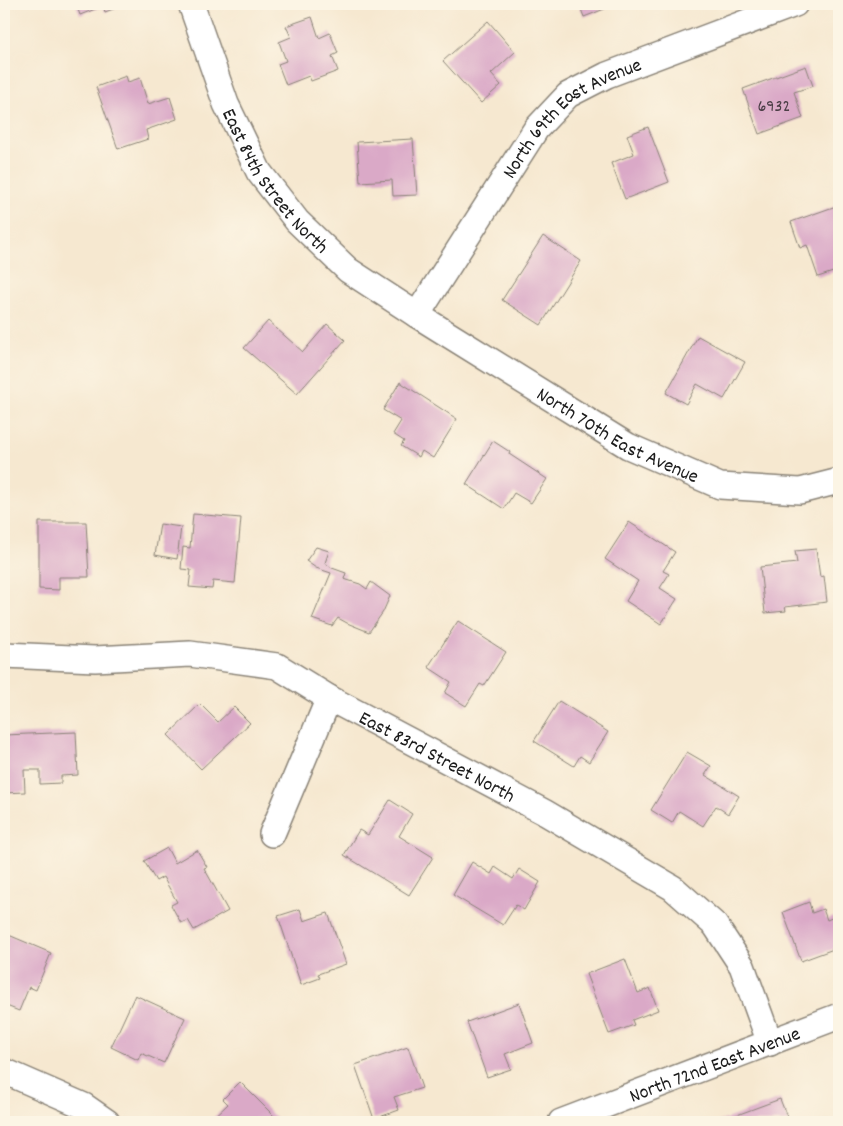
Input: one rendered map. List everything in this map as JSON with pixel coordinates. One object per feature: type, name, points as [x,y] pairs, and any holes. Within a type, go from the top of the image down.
[{"type":"street","name":"East 84th Street North","points":[[191,4],[226,104],[259,172],[297,221],[348,270],[417,315]]},
{"type":"street","name":"North 69th East Avenue","points":[[417,315],[536,129],[568,94],[607,75],[795,4]]},
{"type":"street","name":"North 70th East Avenue","points":[[417,315],[628,446],[720,486],[800,491],[839,481]]},
{"type":"street","name":"East 83rd Street North","points":[[4,655],[95,659],[190,654],[277,666],[329,698],[544,812],[673,888],[715,925],[742,966],[770,1043]]},
{"type":"street","points":[[272,834],[329,698]]},
{"type":"street","name":"North 72nd East Avenue","points":[[561,1122],[839,1016]]},
{"type":"street","points":[[4,1071],[84,1106],[107,1122]]},
{"type":"building","points":[[76,4],[127,4],[105,12],[103,6],[80,15]]},
{"type":"building","points":[[579,4],[617,4],[584,17]]},
{"type":"building","points":[[312,17],[319,38],[330,33],[338,53],[332,56],[338,71],[311,81],[309,76],[286,85],[278,64],[286,61],[279,42],[291,37],[286,26]]},
{"type":"building","points":[[488,21],[515,52],[491,74],[501,85],[481,103],[443,61]]},
{"type":"building","points":[[806,66],[813,86],[794,92],[803,118],[759,134],[743,89]]},
{"type":"building","points":[[126,76],[128,82],[140,78],[148,104],[170,97],[177,119],[146,130],[148,139],[118,149],[96,87]]},
{"type":"building","points":[[648,127],[669,182],[625,199],[611,163],[634,154],[627,135]]},
{"type":"building","points":[[413,139],[417,195],[393,196],[392,180],[360,182],[357,142]]},
{"type":"building","points":[[839,205],[839,270],[818,277],[807,245],[800,248],[791,222]]},
{"type":"building","points":[[543,236],[581,261],[541,325],[502,300]]},
{"type":"building","points":[[268,321],[303,352],[327,324],[345,340],[297,394],[244,348]]},
{"type":"building","points":[[698,336],[745,362],[724,399],[697,384],[686,404],[666,393]]},
{"type":"building","points":[[400,382],[457,419],[433,458],[422,451],[419,457],[401,446],[404,441],[393,434],[401,421],[383,410]]},
{"type":"building","points":[[493,441],[547,479],[531,503],[514,493],[504,509],[466,484]]},
{"type":"building","points":[[193,514],[241,518],[235,583],[213,581],[212,589],[189,587],[191,570],[181,569],[183,547],[190,548]]},
{"type":"building","points":[[39,522],[86,522],[89,577],[59,577],[59,590],[39,589]]},
{"type":"building","points":[[629,522],[675,552],[663,571],[669,574],[660,588],[677,599],[661,624],[626,601],[638,581],[605,559]]},
{"type":"building","points":[[160,524],[181,527],[177,559],[155,555]]},
{"type":"building","points":[[316,547],[329,551],[325,563],[332,568],[346,573],[344,579],[360,584],[367,589],[371,582],[390,596],[383,612],[369,632],[338,618],[332,626],[312,619],[331,573],[316,568],[306,561]]},
{"type":"building","points":[[816,549],[820,577],[824,576],[827,602],[785,607],[786,611],[765,613],[760,567],[797,563],[795,551]]},
{"type":"building","points":[[458,621],[506,652],[484,686],[480,684],[466,706],[445,693],[451,682],[428,667]]},
{"type":"building","points":[[559,701],[608,732],[589,762],[580,756],[574,766],[534,741]]},
{"type":"building","points":[[200,704],[218,722],[234,707],[250,723],[201,769],[168,735]]},
{"type":"building","points":[[76,732],[78,775],[61,776],[61,783],[40,784],[40,770],[24,770],[25,792],[4,793],[4,735]]},
{"type":"building","points":[[687,752],[711,766],[705,775],[739,796],[728,814],[716,806],[703,826],[679,811],[672,823],[651,810]]},
{"type":"building","points":[[390,800],[412,814],[399,836],[433,857],[409,895],[344,855],[359,830],[368,835]]},
{"type":"building","points":[[167,848],[175,863],[197,850],[207,867],[204,868],[228,911],[194,930],[188,920],[181,923],[171,905],[177,902],[163,877],[156,881],[144,861]]},
{"type":"building","points":[[472,862],[491,874],[495,867],[513,879],[519,869],[540,882],[524,910],[516,905],[503,925],[453,895]]},
{"type":"building","points":[[809,902],[812,913],[823,909],[827,920],[839,915],[839,947],[801,961],[783,912]]},
{"type":"building","points":[[300,909],[304,921],[328,913],[346,964],[318,974],[320,978],[301,985],[278,916]]},
{"type":"building","points":[[4,933],[51,953],[36,990],[29,987],[19,1011],[4,1005]]},
{"type":"building","points":[[625,959],[638,993],[650,988],[658,1010],[632,1020],[634,1025],[609,1034],[586,974]]},
{"type":"building","points":[[135,995],[185,1018],[164,1063],[141,1053],[138,1060],[111,1047]]},
{"type":"building","points":[[519,1003],[533,1043],[505,1054],[511,1069],[487,1077],[467,1022]]},
{"type":"building","points":[[408,1047],[422,1088],[394,1097],[399,1110],[374,1119],[355,1065]]},
{"type":"building","points":[[240,1082],[280,1122],[209,1122],[228,1104],[223,1099]]},
{"type":"building","points":[[780,1099],[789,1122],[718,1122]]}]
